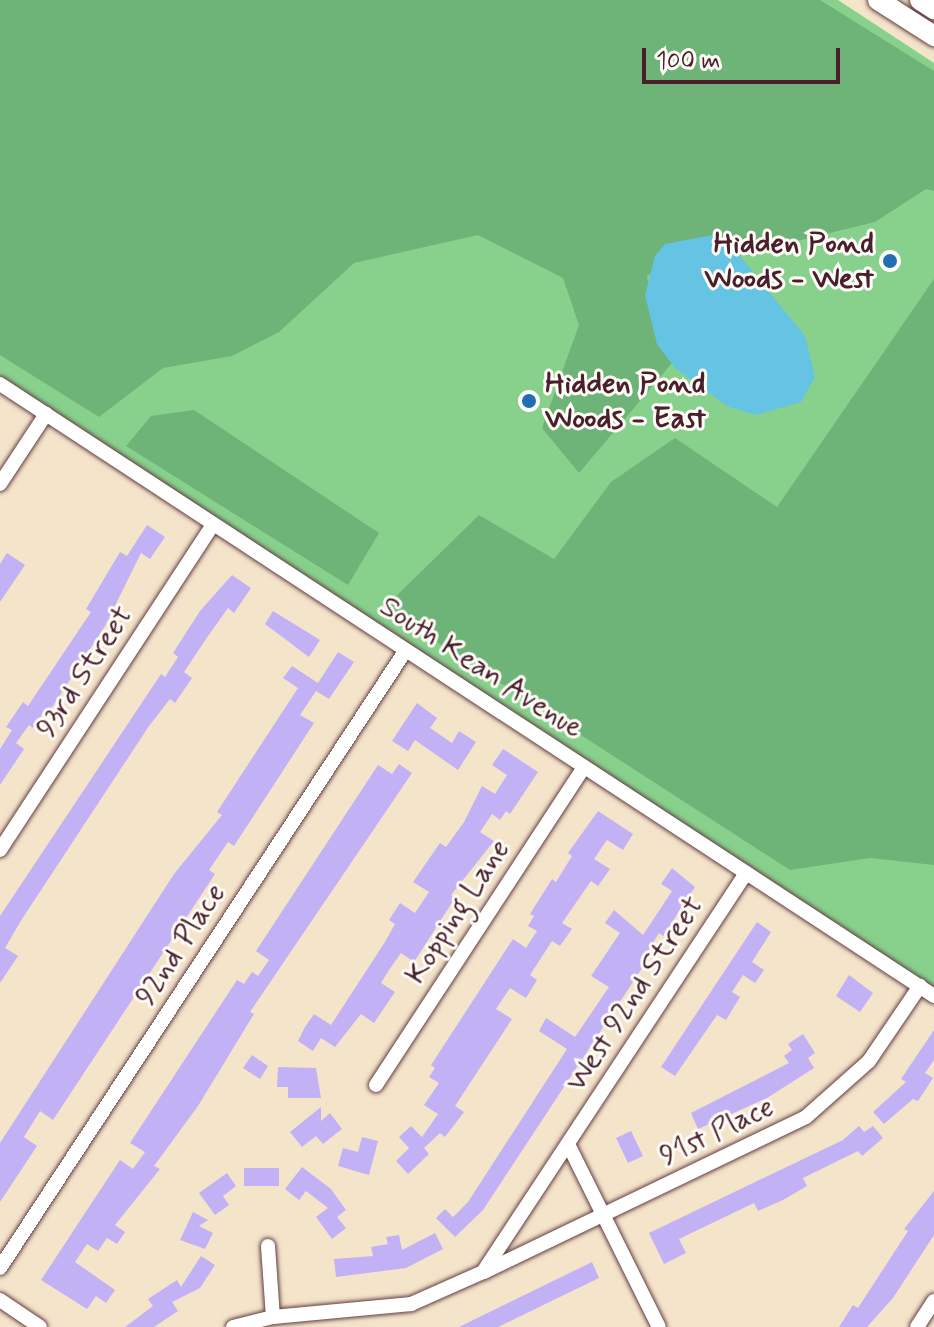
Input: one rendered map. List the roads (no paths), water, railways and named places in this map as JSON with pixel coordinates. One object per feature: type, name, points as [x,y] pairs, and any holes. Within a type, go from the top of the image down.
[{"type":"highway","points":[[878,0],[934,36]]},
{"type":"highway","points":[[920,0],[934,9]]},
{"type":"street","name":"South Kean Avenue","points":[[0,384],[934,996]]},
{"type":"street","points":[[0,484],[46,414]]},
{"type":"street","name":"93rd Street","points":[[0,850],[213,524]]},
{"type":"street","name":"92nd Place","points":[[0,1268],[406,650]]},
{"type":"street","name":"Kopping Lane","points":[[376,1085],[584,767]]},
{"type":"street","name":"West 92nd Street","points":[[483,1272],[746,873]]},
{"type":"street","name":"91st Place","points":[[483,1272],[806,1117],[869,1061],[920,986]]},
{"type":"street","points":[[568,1144],[659,1327]]},
{"type":"street","points":[[268,1246],[273,1317]]},
{"type":"street","points":[[233,1327],[273,1317],[411,1304],[483,1272]]},
{"type":"street","points":[[0,1300],[40,1327]]},
{"type":"street","points":[[917,1327],[934,1301]]},
{"type":"water","points":[[713,235],[739,255],[805,336],[815,377],[801,402],[756,415],[727,406],[675,368],[657,344],[645,295],[655,256],[665,244]]},
{"type":"place","name":"Hidden Pond Woods - West","points":[[890,261]]},
{"type":"place","name":"Hidden Pond Woods - East","points":[[529,401]]}]
